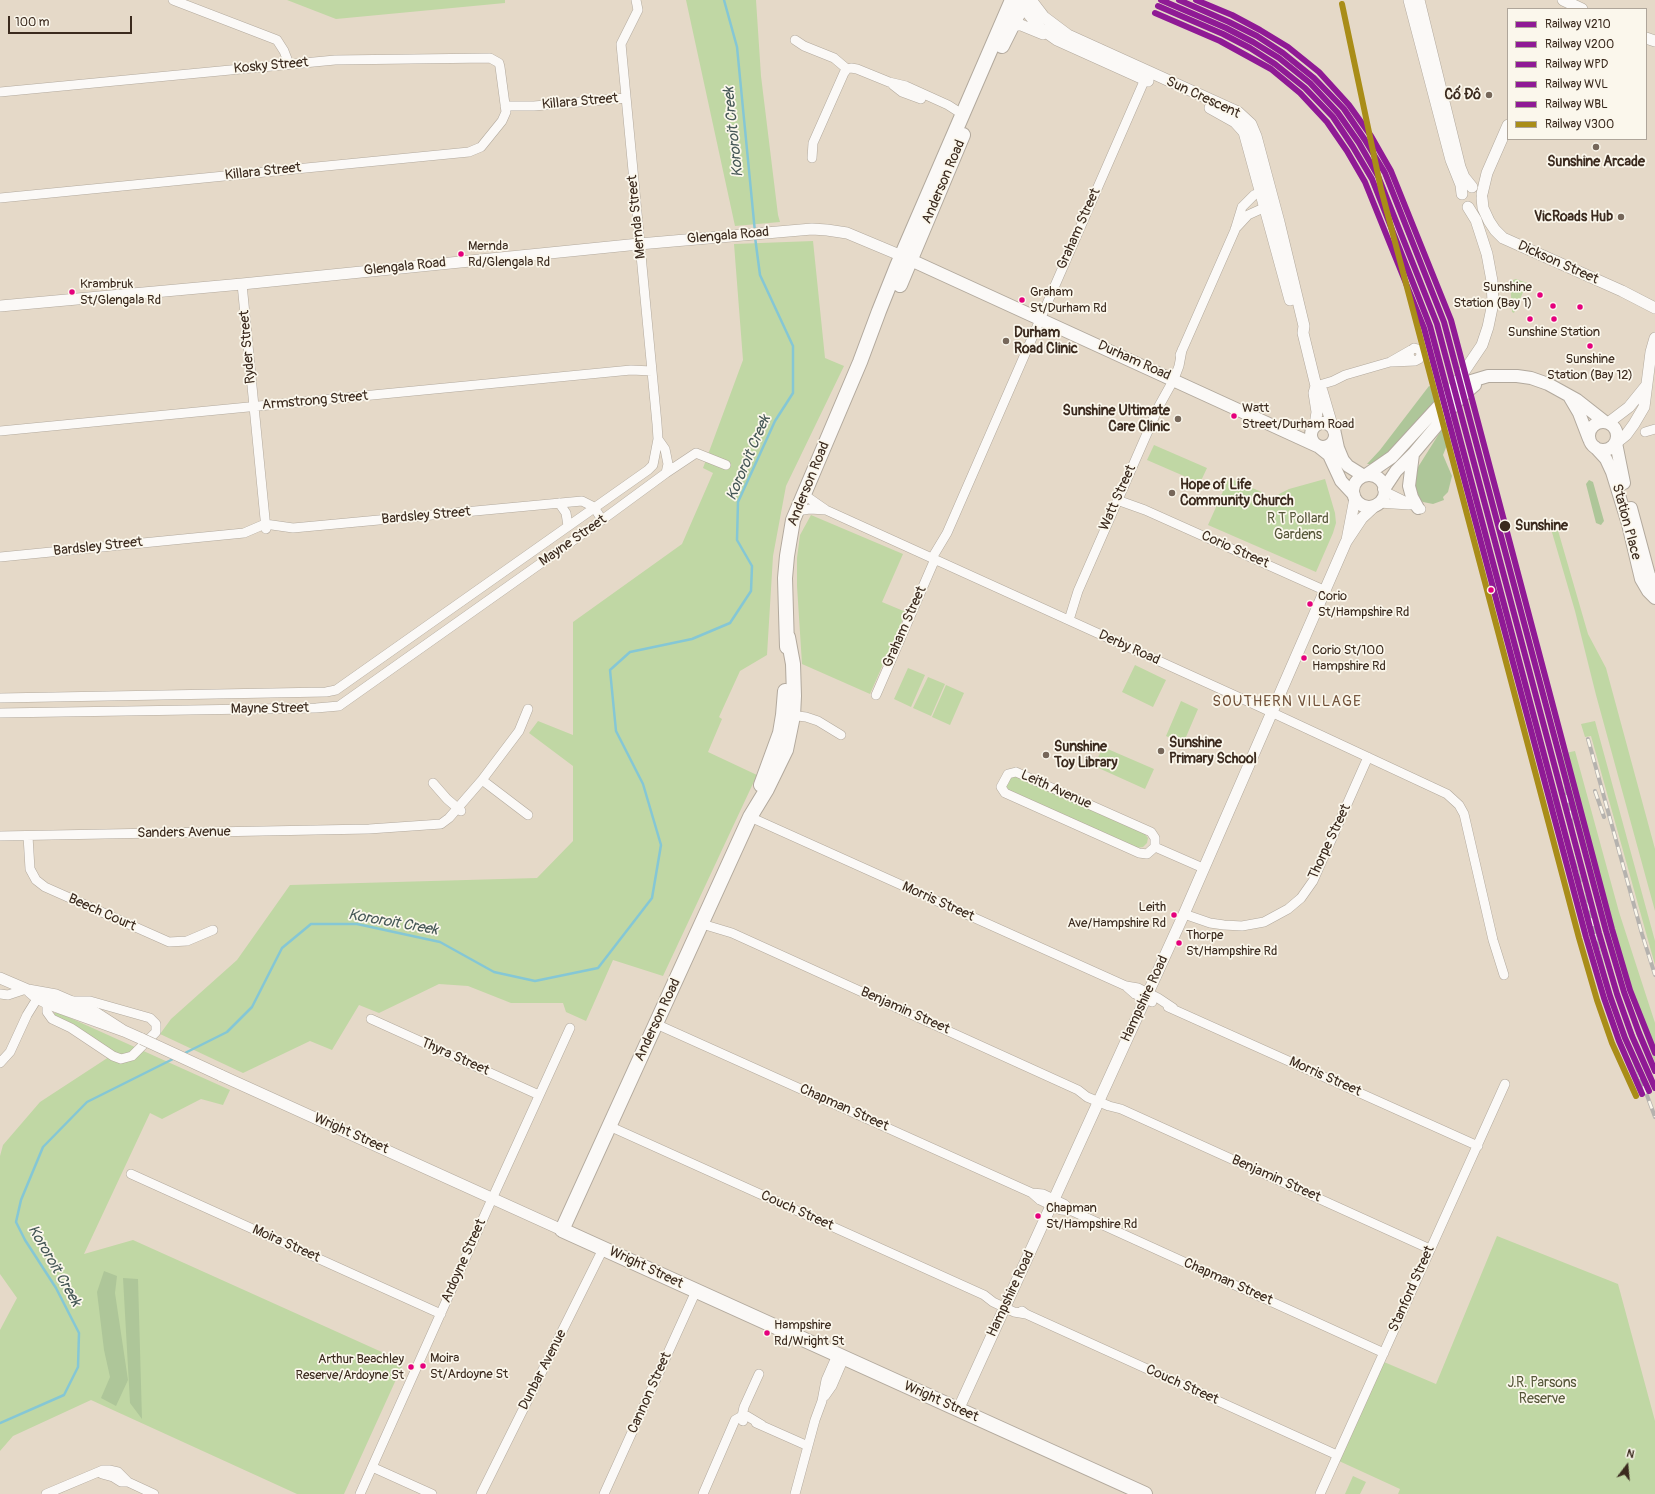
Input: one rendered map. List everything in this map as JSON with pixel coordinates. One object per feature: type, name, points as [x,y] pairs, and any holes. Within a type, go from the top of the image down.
[{"type":"main road","name":"Anderson Road","points":[[966,116],[1022,1]]},
{"type":"main road","name":"Anderson Road","points":[[562,1230],[752,813],[768,789],[786,750],[788,715],[788,637],[785,578],[790,529],[803,494],[860,362],[879,310],[906,258],[966,116],[1022,1]]},
{"type":"main road","name":"Durham Road","points":[[906,258],[1318,446]]},
{"type":"main road","points":[[1354,497],[1353,488],[1356,482],[1392,457],[1447,397],[1464,383],[1488,376],[1511,375],[1531,378],[1548,384],[1567,394],[1612,425],[1617,431],[1618,438],[1612,448],[1600,450],[1593,445],[1579,413],[1567,394]]},
{"type":"main road","points":[[1384,490],[1396,471],[1441,422],[1464,393],[1488,376]]},
{"type":"main road","points":[[1593,445],[1589,434],[1592,428],[1597,423],[1606,422]]},
{"type":"main road","name":"Durham Road","points":[[1269,423],[1300,429],[1315,426]]},
{"type":"main road","points":[[1318,446],[1330,445],[1334,440],[1335,433],[1331,426],[1322,423],[1315,426],[1311,431],[1311,438],[1318,446],[1329,455],[1338,477],[1358,503],[1364,506],[1371,506],[1378,503],[1383,497],[1384,490],[1382,482],[1376,477],[1365,476]]},
{"type":"main road","name":"Sun Crescent","points":[[1335,433],[1338,448],[1346,463],[1365,476]]},
{"type":"main road","name":"Station Place","points":[[1616,443],[1632,523],[1641,579],[1648,591],[1655,598]]},
{"type":"main road","name":"Station Place","points":[[1593,445],[1606,459],[1612,472],[1632,523],[1649,575],[1655,587]]},
{"type":"main road","points":[[1413,454],[1409,486],[1417,507]]},
{"type":"main road","name":"Wright Street","points":[[562,1230],[1145,1494]]},
{"type":"street","points":[[173,0],[272,38],[280,44],[285,65]]},
{"type":"street","name":"Mernda Street","points":[[636,0],[638,10],[620,44],[658,439]]},
{"type":"street","points":[[1409,0],[1451,160],[1461,185],[1463,202],[1473,214],[1482,235],[1492,281],[1493,302],[1488,326],[1477,354],[1447,397]]},
{"type":"street","points":[[1419,0],[1460,167],[1464,177],[1472,187],[1478,189],[1482,196]]},
{"type":"street","points":[[1564,0],[1580,8]]},
{"type":"street","name":"Sun Crescent","points":[[1022,1],[1040,28],[1057,40],[1146,76]]},
{"type":"street","name":"Sun Crescent","points":[[1022,1],[1060,30],[1146,76],[1219,112],[1240,125],[1244,132],[1265,190],[1298,328],[1303,333],[1315,383],[1314,393],[1317,412],[1315,426]]},
{"type":"street","points":[[1011,26],[1021,25],[1057,40]]},
{"type":"street","points":[[795,40],[804,46],[834,58],[847,69],[857,69],[889,82],[906,86],[948,105],[966,116]]},
{"type":"street","name":"Kosky Street","points":[[0,92],[335,60],[394,58],[490,58],[499,63],[506,109]]},
{"type":"street","points":[[812,158],[813,143],[847,69]]},
{"type":"street","name":"Graham Street","points":[[876,695],[1146,76]]},
{"type":"street","name":"Killara Street","points":[[0,198],[469,152],[481,147],[502,121],[506,109],[625,98]]},
{"type":"street","points":[[1468,207],[1477,206],[1482,196],[1487,173],[1507,127]]},
{"type":"street","points":[[1462,194],[1466,189],[1472,187],[1487,173]]},
{"type":"street","name":"Watt Street","points":[[1067,619],[1070,602],[1078,591],[1171,378],[1179,366],[1182,350],[1235,230],[1242,206],[1247,200],[1265,190]]},
{"type":"street","name":"Dickson Street","points":[[1482,196],[1482,206],[1489,221],[1494,230],[1503,238],[1629,294],[1655,308]]},
{"type":"street","name":"Watt Street","points":[[1235,230],[1248,215],[1270,207]]},
{"type":"street","name":"Glengala Road","points":[[0,306],[242,284],[790,230],[828,230],[847,233],[906,258]]},
{"type":"street","name":"Ryder Street","points":[[242,284],[266,527]]},
{"type":"street","points":[[1616,443],[1626,435],[1640,416],[1645,404],[1646,386],[1654,344]]},
{"type":"street","points":[[1315,383],[1333,381],[1345,375],[1390,362],[1411,350],[1409,352],[1409,356],[1415,361],[1390,362]]},
{"type":"street","name":"Armstrong Street","points":[[0,431],[652,368]]},
{"type":"street","name":"Sun Crescent","points":[[1315,383],[1322,391],[1335,433]]},
{"type":"street","points":[[1606,422],[1629,407],[1646,386]]},
{"type":"street","points":[[1645,432],[1655,429]]},
{"type":"street","points":[[658,439],[665,449],[668,464],[666,473]]},
{"type":"street","name":"Mayne Street","points":[[0,698],[326,692],[336,690],[634,480],[653,464],[658,439]]},
{"type":"street","name":"Mayne Street","points":[[0,713],[308,708],[339,706],[696,453],[726,465]]},
{"type":"street","points":[[634,480],[642,491]]},
{"type":"street","points":[[1384,490],[1417,507]]},
{"type":"street","name":"Derby Road","points":[[803,494],[826,510],[1271,712],[1447,794],[1454,800],[1464,814],[1504,976]]},
{"type":"street","name":"Hampshire Road","points":[[1346,542],[1354,497]]},
{"type":"street","name":"Corio Street","points":[[1118,498],[1326,591]]},
{"type":"street","name":"Bardsley Street","points":[[0,556],[244,533],[256,534],[266,527],[278,531],[293,528],[582,501],[594,507]]},
{"type":"street","points":[[559,503],[566,513],[568,526]]},
{"type":"street","points":[[1378,503],[1417,507]]},
{"type":"street","name":"Hampshire Road","points":[[958,1410],[1184,914],[1271,712],[1326,591],[1346,542],[1362,518],[1378,503]]},
{"type":"street","points":[[594,507],[602,520]]},
{"type":"street","name":"Derby Road","points":[[796,511],[810,509],[826,510]]},
{"type":"street","points":[[495,577],[503,590]]},
{"type":"street","name":"Sanders Avenue","points":[[0,836],[369,829],[393,831],[439,829],[450,824],[459,810],[470,800],[479,784],[519,731],[528,709]]},
{"type":"street","points":[[788,715],[818,720],[841,735]]},
{"type":"street","name":"Thorpe Street","points":[[1184,914],[1210,923],[1224,925],[1252,925],[1276,917],[1301,898],[1313,881],[1368,757]]},
{"type":"street","name":"Leith Avenue","points":[[1016,772],[1151,832],[1155,838],[1155,847],[1147,854],[1139,853],[1005,793],[1001,786],[1008,774],[1016,772]]},
{"type":"street","points":[[433,783],[447,800],[459,810]]},
{"type":"street","points":[[479,784],[528,814]]},
{"type":"street","name":"Morris Street","points":[[752,813],[1126,986],[1135,994],[1147,996],[1478,1146]]},
{"type":"street","name":"Beech Court","points":[[28,836],[30,868],[36,880],[45,887],[169,942],[186,941],[213,930]]},
{"type":"street","points":[[1155,847],[1203,868]]},
{"type":"street","name":"Benjamin Street","points":[[704,920],[1078,1090],[1090,1092],[1099,1099],[1111,1101],[1121,1109],[1430,1249]]},
{"type":"street","name":"Wright Street","points":[[0,978],[39,995],[49,1004],[124,1031],[562,1230]]},
{"type":"street","points":[[0,994],[10,995],[27,990],[29,1001],[27,1015]]},
{"type":"street","name":"Wright Street","points":[[39,995],[53,994],[92,1011],[124,1031]]},
{"type":"street","points":[[0,1063],[10,1052],[27,1015],[39,995]]},
{"type":"street","points":[[49,1004],[69,1001]]},
{"type":"street","name":"Wright Street","points":[[49,1004],[47,1007],[47,1012],[52,1019],[71,1028],[120,1059],[126,1059],[132,1056],[156,1032],[156,1024],[150,1018],[90,1001],[69,1001]]},
{"type":"street","name":"Thyra Street","points":[[371,1019],[539,1095]]},
{"type":"street","name":"Chapman Street","points":[[656,1024],[1032,1193],[1043,1194],[1052,1202],[1064,1204],[1072,1211],[1384,1352]]},
{"type":"street","name":"Ardoyne Street","points":[[360,1494],[492,1198],[570,1028]]},
{"type":"street","name":"Stanford Street","points":[[1320,1494],[1505,1084]]},
{"type":"street","name":"Couch Street","points":[[609,1126],[984,1295],[995,1298],[1005,1305],[1017,1307],[1026,1314],[1337,1455]]},
{"type":"street","name":"Moira Street","points":[[131,1174],[441,1314]]},
{"type":"street","name":"Dunbar Avenue","points":[[481,1493],[603,1249]]},
{"type":"street","name":"Cannon Street","points":[[604,1494],[696,1291]]},
{"type":"street","points":[[795,1494],[822,1401],[832,1386],[841,1357]]},
{"type":"street","points":[[703,1494],[732,1429],[743,1419],[744,1407],[759,1374]]},
{"type":"street","points":[[743,1419],[762,1425],[788,1437],[809,1443]]},
{"type":"street","points":[[372,1467],[432,1494]]},
{"type":"street","points":[[46,1494],[93,1474],[104,1474],[122,1482],[128,1482],[154,1494]]},
{"type":"green space","points":[[287,0],[505,0],[505,3],[336,19]]},
{"type":"green space","points":[[686,0],[756,0],[761,76],[780,222],[735,226]]},
{"type":"green space","points":[[813,241],[825,358],[844,366],[786,486],[773,556],[767,655],[740,671],[719,717],[722,719],[708,752],[757,775],[663,976],[613,960],[586,1021],[566,1012],[563,1003],[511,1003],[468,986],[439,984],[379,1013],[359,1005],[332,1050],[310,1041],[243,1073],[160,1034],[171,1019],[237,960],[290,885],[537,878],[573,841],[573,766],[529,733],[538,721],[573,735],[573,622],[682,544],[713,473],[703,468],[743,360],[734,244]]},
{"type":"green space","points":[[1516,279],[1527,283],[1514,313],[1512,312],[1510,281]]},
{"type":"green space","points":[[1429,386],[1435,388],[1437,400],[1387,453],[1372,464],[1367,464],[1380,450]]},
{"type":"green space","points":[[1442,429],[1447,445],[1443,455],[1452,476],[1448,492],[1443,497],[1444,500],[1433,504],[1423,502],[1416,496],[1413,475]]},
{"type":"green space","points":[[1154,445],[1207,468],[1200,483],[1147,460]]},
{"type":"green space","name":"R T Pollard Gardens","points":[[1229,478],[1264,493],[1267,501],[1273,503],[1279,494],[1289,489],[1325,479],[1335,513],[1336,523],[1316,572],[1208,525]]},
{"type":"green space","points":[[1589,480],[1593,482],[1604,521],[1601,525],[1596,523],[1586,484]]},
{"type":"green space","points":[[811,515],[903,554],[882,602],[906,612],[870,694],[802,664],[797,586],[797,558],[800,535]]},
{"type":"green space","points":[[1557,527],[1588,634],[1606,668],[1655,849],[1655,911],[1596,695],[1575,611],[1551,529]]},
{"type":"green space","points":[[1135,665],[1166,680],[1153,707],[1122,692]]},
{"type":"green space","points":[[908,668],[925,675],[911,707],[894,699]]},
{"type":"green space","points":[[928,677],[945,684],[931,716],[913,708]]},
{"type":"green space","points":[[946,685],[964,693],[950,725],[932,717]]},
{"type":"green space","points":[[1181,701],[1198,709],[1183,744],[1166,736]]},
{"type":"green space","points":[[1595,721],[1655,941],[1655,965],[1591,736],[1585,737],[1581,724]]},
{"type":"green space","points":[[1103,747],[1154,769],[1145,789],[1094,766]]},
{"type":"green space","points":[[1575,751],[1619,912],[1655,1023],[1655,1063],[1620,970],[1561,754]]},
{"type":"green space","points":[[1013,775],[1144,833],[1148,838],[1147,843],[1143,847],[1137,848],[1009,790],[1006,786],[1007,780]]},
{"type":"green space","points":[[57,1012],[230,1090],[223,1105],[201,1099],[162,1119],[150,1113],[84,1254],[133,1240],[404,1362],[344,1494],[297,1494],[91,1400],[13,1436],[0,1451],[0,1330],[17,1298],[0,1274],[0,1156],[3,1145],[40,1102],[115,1053],[57,1018],[53,1014]]},
{"type":"green space","name":"J.R. Parsons Reserve","points":[[1497,1236],[1618,1284],[1655,1421],[1655,1494],[1398,1494],[1400,1489],[1339,1461],[1384,1362],[1436,1384]]},
{"type":"green space","points":[[104,1271],[117,1276],[115,1293],[128,1380],[116,1406],[101,1398],[110,1377],[104,1350],[97,1292]]},
{"type":"green space","points":[[123,1278],[138,1279],[142,1419],[130,1403]]},
{"type":"green space","points":[[1353,1476],[1366,1482],[1360,1494],[1345,1494]]},
{"type":"waterway","name":"Kororoit Creek","points":[[724,0],[737,47],[755,232]]},
{"type":"waterway","name":"Kororoit Creek","points":[[183,1054],[227,1032],[252,1007],[282,948],[311,924],[357,924],[440,942],[494,972],[535,981],[598,968],[652,898],[661,845],[643,784],[616,731],[610,670],[630,652],[692,639],[730,623],[751,591],[752,566],[737,540],[738,502],[775,421],[793,393],[793,346],[760,275],[755,237]]},
{"type":"waterway","name":"Kororoit Creek","points":[[0,1423],[64,1395],[78,1367],[79,1333],[56,1288],[25,1240],[16,1222],[21,1200],[43,1147],[87,1102],[175,1058]]},
{"type":"railway","points":[[1588,739],[1642,934],[1655,975]]},
{"type":"railway","points":[[1565,779],[1574,841]]},
{"type":"railway","points":[[1595,791],[1604,817]]},
{"type":"railway","points":[[1552,792],[1580,881]]},
{"type":"railway","points":[[1583,871],[1593,928],[1605,977],[1615,1009],[1655,1117]]},
{"type":"rail line","name":"V210","points":[[1161,0],[1226,28],[1253,42],[1279,58],[1310,83],[1338,113],[1359,143],[1378,176],[1437,324],[1599,933],[1617,994],[1632,1036],[1655,1088]]},
{"type":"rail line","name":"WPD","points":[[1179,0],[1257,36],[1283,53],[1314,78],[1344,109],[1385,173],[1444,322],[1606,931],[1624,992],[1655,1071]]},
{"type":"rail line","name":"WBL","points":[[1196,0],[1232,15],[1260,30],[1288,47],[1319,72],[1349,105],[1371,136],[1391,171],[1451,320],[1612,929],[1630,990],[1655,1053]]},
{"type":"rail line","name":"V300","points":[[1342,4],[1381,189],[1579,938],[1597,1000],[1612,1043],[1636,1096]]},
{"type":"rail line","name":"V200","points":[[1158,6],[1223,34],[1250,48],[1275,64],[1305,88],[1333,117],[1372,179],[1430,326],[1592,935],[1610,996],[1625,1038],[1649,1091]]},
{"type":"rail line","name":"WVL","points":[[1155,13],[1220,41],[1271,69],[1300,93],[1327,122],[1347,151],[1365,182],[1424,328],[1586,937],[1604,998],[1619,1041],[1642,1094]]},
{"type":"place","name":"Cố Đô","points":[[1489,95]]},
{"type":"place","name":"Sunshine Arcade","points":[[1596,147]]},
{"type":"place","name":"VicRoads Hub","points":[[1621,217]]},
{"type":"place","name":"Mernda Rd/Glengala Rd","points":[[461,254]]},
{"type":"place","name":"Krambruk St/Glengala Rd","points":[[72,292]]},
{"type":"place","name":"Sunshine Station (Bay 1)","points":[[1540,295]]},
{"type":"place","name":"Graham St/Durham Rd","points":[[1022,300]]},
{"type":"place","name":"Sunshine Station","points":[[1554,319]]},
{"type":"place","name":"Durham Road Clinic","points":[[1006,341]]},
{"type":"place","name":"Sunshine Station (Bay 12)","points":[[1590,346]]},
{"type":"place","name":"Watt Street/Durham Road","points":[[1234,416]]},
{"type":"place","name":"Sunshine Ultimate Care Clinic","points":[[1178,419]]},
{"type":"place","name":"Hope of Life Community Church","points":[[1172,493]]},
{"type":"place","name":"Sunshine","points":[[1505,526]]},
{"type":"place","name":"Corio St/Hampshire Rd","points":[[1310,604]]},
{"type":"place","name":"Corio St/100 Hampshire Rd","points":[[1304,658]]},
{"type":"place","name":"Sunshine Primary School","points":[[1161,751]]},
{"type":"place","name":"Sunshine Toy Library","points":[[1046,755]]},
{"type":"place","name":"Leith Ave/Hampshire Rd","points":[[1174,915]]},
{"type":"place","name":"Thorpe St/Hampshire Rd","points":[[1179,943]]},
{"type":"place","name":"Chapman St/Hampshire Rd","points":[[1038,1216]]},
{"type":"place","name":"Hampshire Rd/Wright St","points":[[767,1333]]},
{"type":"place","name":"Moira St/Ardoyne St","points":[[423,1366]]},
{"type":"place","name":"Arthur Beachley Reserve/Ardoyne St","points":[[411,1367]]},
{"type":"district","name":"SOUTHERN VILLAGE","points":[[1287,702]]}]
